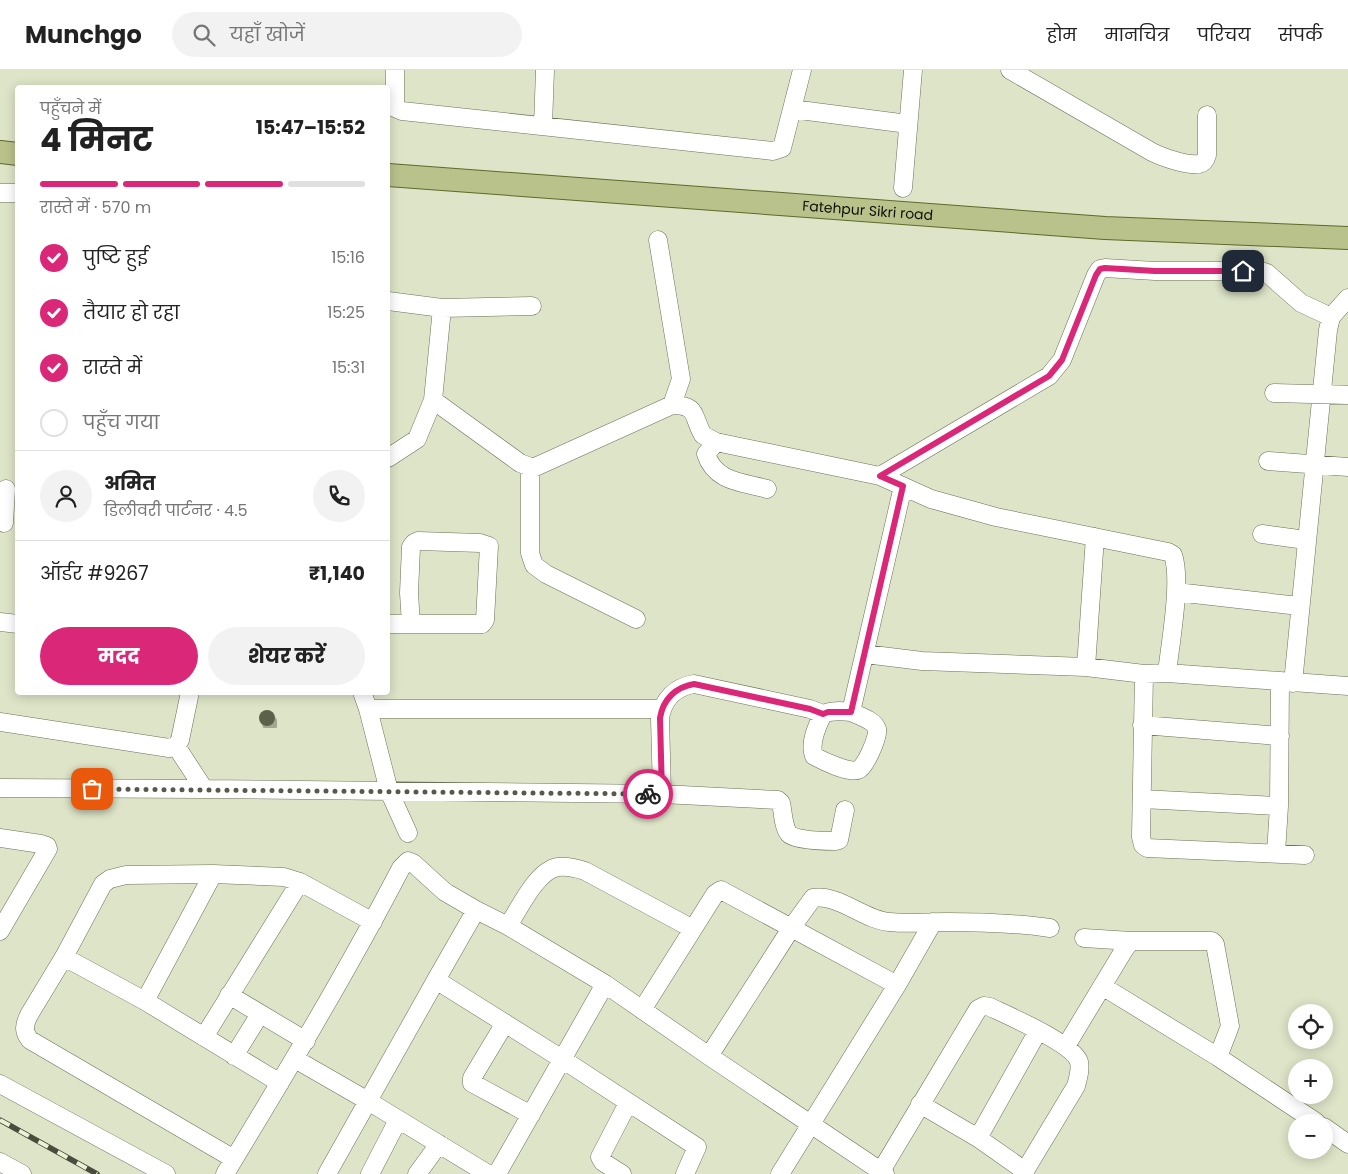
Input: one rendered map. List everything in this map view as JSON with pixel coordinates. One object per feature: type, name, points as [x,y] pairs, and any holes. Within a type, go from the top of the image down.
[{"type":"main road","points":[[0,152],[15,154]]},
{"type":"main road","name":"Fatehpur Sikri road","points":[[390,175],[1105,228],[1348,238]]},
{"type":"street","points":[[396,70],[394,104],[398,110],[773,151],[782,148],[802,70]]},
{"type":"street","points":[[543,126],[545,70]]},
{"type":"street","points":[[903,188],[913,70]]},
{"type":"street","points":[[1010,70],[1041,78],[1166,158],[1194,164],[1201,164],[1205,160],[1207,155],[1207,115]]},
{"type":"street","points":[[792,108],[908,124]]},
{"type":"street","points":[[0,193],[15,193]]},
{"type":"street","points":[[658,240],[681,379],[672,405]]},
{"type":"street","points":[[880,476],[1049,376],[1062,360],[1100,269],[1261,271],[1268,273],[1301,302],[1331,317]]},
{"type":"street","points":[[1276,853],[1280,736],[1299,606],[1328,330],[1331,317],[1348,298]]},
{"type":"street","points":[[390,302],[442,308],[532,306]]},
{"type":"street","points":[[390,457],[417,439],[433,400],[442,308]]},
{"type":"street","points":[[1274,393],[1348,395]]},
{"type":"street","points":[[433,400],[520,463],[530,468],[537,467],[672,405],[681,405],[692,410],[695,414],[703,435],[716,442],[880,476],[931,499],[996,517],[1168,552],[1174,555],[1176,561],[1176,592],[1167,673]]},
{"type":"street","points":[[716,442],[706,454],[715,471],[722,476],[767,489]]},
{"type":"street","points":[[1268,461],[1348,467]]},
{"type":"street","points":[[530,468],[530,553],[534,565],[546,574],[636,619]]},
{"type":"street","points":[[851,712],[903,486]]},
{"type":"street","points":[[7,523],[8,487]]},
{"type":"street","points":[[1262,534],[1306,540]]},
{"type":"street","points":[[1086,667],[1095,537]]},
{"type":"street","points":[[390,624],[411,624],[482,624],[485,620],[489,546],[480,543],[418,541],[414,543],[411,547],[409,593],[411,624]]},
{"type":"street","points":[[1176,592],[1299,606]]},
{"type":"street","points":[[0,622],[15,624]]},
{"type":"street","points":[[865,654],[922,661],[1086,667],[1144,674],[1167,673],[1348,686]]},
{"type":"street","points":[[1144,674],[1141,837],[1143,845],[1147,848],[1305,855]]},
{"type":"street","points":[[662,794],[661,710],[675,691],[694,684],[810,709],[823,714],[828,712],[851,712],[873,723],[877,730],[863,766],[857,770],[848,770],[814,756],[811,749],[823,714]]},
{"type":"street","points":[[0,722],[169,748],[176,746],[180,740],[189,695]]},
{"type":"street","points":[[363,695],[389,791],[408,833]]},
{"type":"street","points":[[368,709],[661,710]]},
{"type":"street","points":[[1142,725],[1280,736]]},
{"type":"street","points":[[176,746],[204,789]]},
{"type":"street","points":[[0,788],[662,794],[778,800],[790,835],[798,838],[836,841],[838,840],[845,810]]},
{"type":"street","points":[[1142,799],[1279,806]]},
{"type":"street","points":[[0,932],[48,849],[47,846],[41,844],[3,844]]},
{"type":"street","points":[[373,922],[300,882],[284,877],[213,874],[126,875],[110,879],[103,884],[64,957],[24,1024],[25,1034],[30,1040],[230,1166],[306,1041],[373,922],[402,868],[408,861],[413,863],[445,892],[508,926],[605,984],[883,1172],[920,1104],[978,1009],[990,1006],[1038,1031],[1066,1046],[1079,1062],[1080,1073],[1076,1086],[1024,1172],[978,1138],[920,1104]]},
{"type":"street","points":[[508,926],[538,879],[546,872],[557,867],[572,867],[585,871],[692,929]]},
{"type":"street","points":[[145,1001],[213,874]]},
{"type":"street","points":[[204,1037],[300,882]]},
{"type":"street","points":[[642,1010],[715,894],[721,890],[897,985]]},
{"type":"street","points":[[709,1056],[792,927],[813,898],[831,899],[883,921],[979,922],[1050,928]]},
{"type":"street","points":[[327,1174],[476,910]]},
{"type":"street","points":[[780,1174],[897,985],[933,922]]},
{"type":"street","points":[[1084,938],[1132,941],[1209,940],[1214,944],[1230,1026],[1218,1057]]},
{"type":"street","points":[[1066,1046],[1132,941]]},
{"type":"street","points":[[64,957],[145,1001],[280,1083]]},
{"type":"street","points":[[436,980],[562,1059],[697,1148],[685,1174]]},
{"type":"street","points":[[497,1174],[605,984]]},
{"type":"street","points":[[1102,986],[1218,1057],[1304,1114]]},
{"type":"street","points":[[229,995],[306,1041]]},
{"type":"street","points":[[234,1056],[260,1014]]},
{"type":"street","points":[[505,1023],[472,1078],[472,1083],[531,1115]]},
{"type":"street","points":[[978,1138],[1038,1031]]},
{"type":"street","points":[[295,1059],[488,1174]]},
{"type":"street","points":[[0,1084],[166,1174]]},
{"type":"street","points":[[622,1174],[603,1162],[600,1157],[628,1103]]},
{"type":"street","points":[[370,1174],[398,1120]]},
{"type":"street","points":[[1333,1134],[1348,1144]]},
{"type":"street","points":[[417,1174],[439,1144]]},
{"type":"street","points":[[0,1162],[22,1174]]},
{"type":"building","points":[[267,710],[275,718],[267,726],[259,718]]},
{"type":"railway","points":[[0,1120],[97,1174]]},
{"type":"way so far","points":[[92,789],[648,794]]},
{"type":"route","points":[[648,794],[662,794],[661,710],[675,691],[686,686],[694,684],[810,709],[823,714],[840,711],[851,712],[903,486],[880,476],[1049,376],[1062,360],[1100,269],[1243,271]]}]
